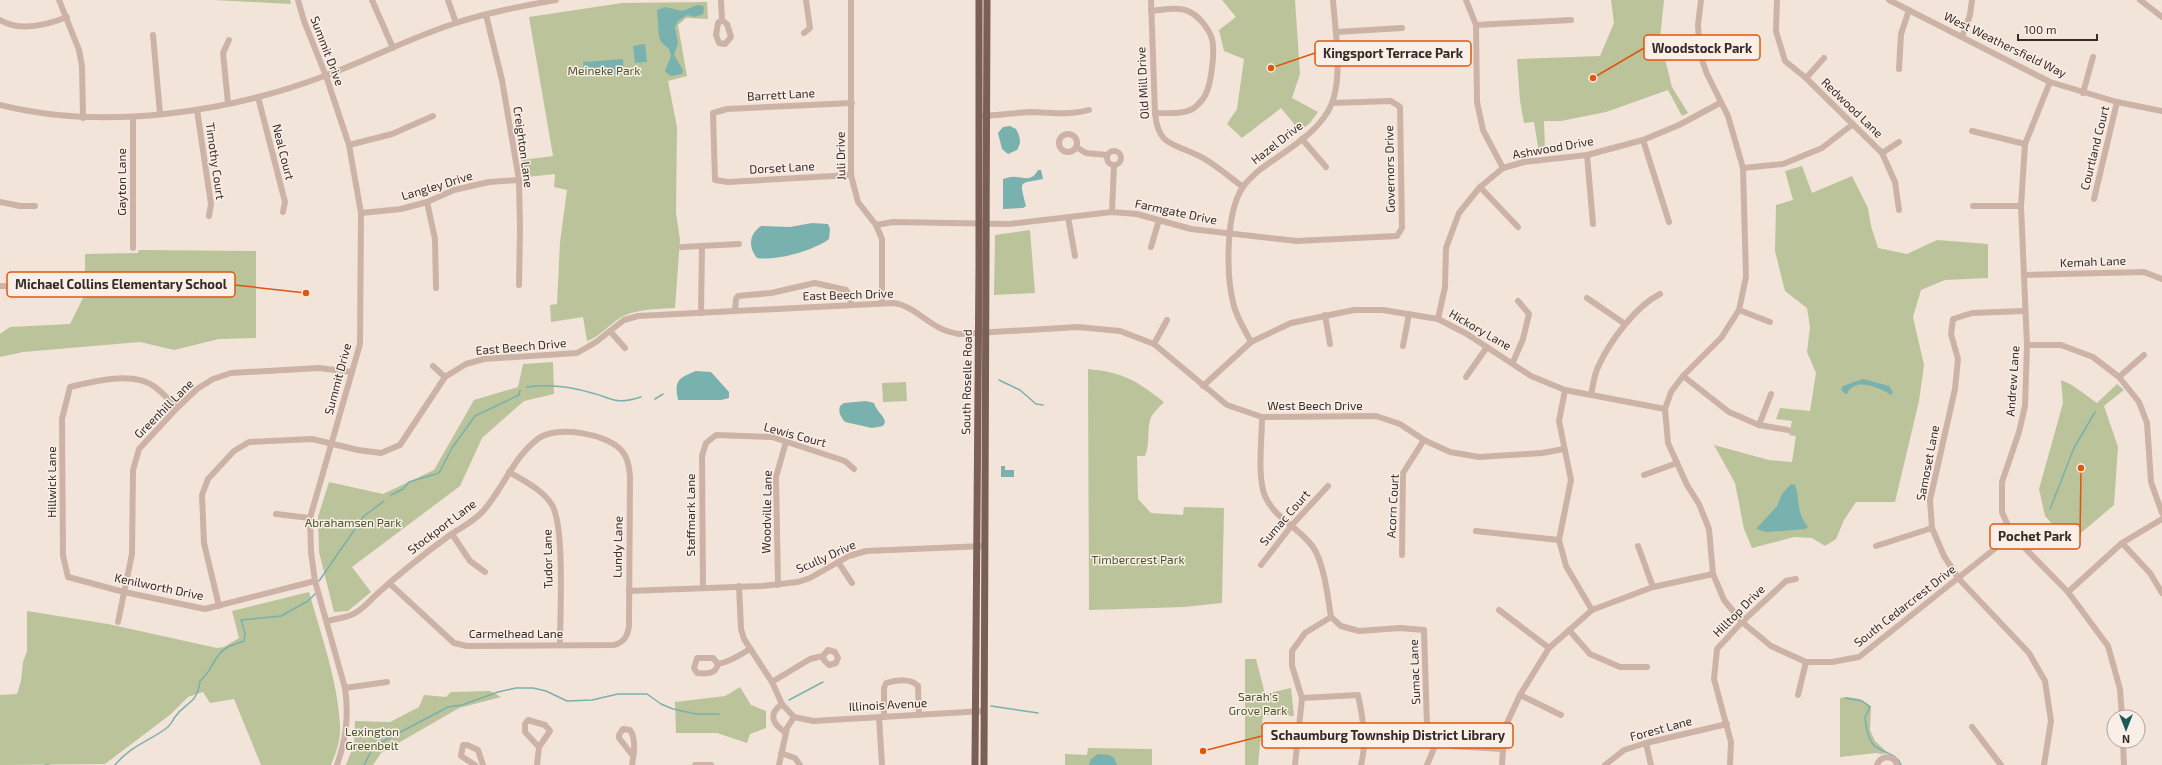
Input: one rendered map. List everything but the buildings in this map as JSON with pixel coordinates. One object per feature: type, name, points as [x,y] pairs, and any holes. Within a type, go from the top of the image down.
[{"type":"main road","name":"South Roselle Road","points":[[975,765],[979,333],[979,0]]},
{"type":"main road","name":"South Roselle Road","points":[[984,765],[984,546],[988,222],[987,0]]},
{"type":"street","points":[[59,0],[67,17],[82,66],[83,118]]},
{"type":"street","name":"Summit Drive","points":[[298,0],[304,21],[326,76],[349,145],[361,213],[360,344],[310,518],[311,552],[315,581],[328,621],[345,688],[348,706],[347,731],[337,765]]},
{"type":"street","points":[[372,0],[393,48]]},
{"type":"street","points":[[448,0],[456,23]]},
{"type":"street","points":[[0,105],[53,116],[83,118],[133,117],[197,110],[258,97],[326,76],[456,23],[486,15],[520,3],[556,0]]},
{"type":"street","points":[[721,0],[722,20]]},
{"type":"street","points":[[804,33],[810,28],[806,0]]},
{"type":"street","name":"Juli Drive","points":[[851,0],[851,175],[858,202],[876,225],[882,239],[882,302]]},
{"type":"street","name":"Old Mill Drive","points":[[1151,0],[1155,113],[1156,126],[1160,135],[1170,145],[1198,155],[1243,187]]},
{"type":"street","name":"Hazel Drive","points":[[1243,187],[1257,172],[1302,139],[1318,125],[1332,103],[1338,75],[1333,0]]},
{"type":"street","points":[[1466,0],[1476,25],[1477,102],[1483,130],[1503,168]]},
{"type":"street","points":[[1664,409],[1671,392],[1683,376],[1721,338],[1739,310],[1746,277],[1743,168],[1734,132],[1720,103],[1700,54],[1698,26],[1701,0]]},
{"type":"street","name":"Redwood Lane","points":[[1777,0],[1776,31],[1785,61],[1806,78],[1882,153],[1895,182],[1899,210]]},
{"type":"street","name":"West Weathersfield Way","points":[[1889,0],[2050,82],[2117,102],[2162,111]]},
{"type":"street","points":[[1962,36],[1970,15],[1972,0]]},
{"type":"street","points":[[2140,0],[2162,17]]},
{"type":"street","points":[[2146,6],[2151,0]]},
{"type":"street","points":[[1151,11],[1178,9],[1189,11],[1200,19],[1209,33],[1213,45],[1207,91],[1202,100],[1193,108],[1182,112],[1155,113]]},
{"type":"street","points":[[1899,69],[1901,34],[1909,10]]},
{"type":"street","name":"Creighton Lane","points":[[486,15],[502,80],[519,180],[519,285]]},
{"type":"street","points":[[0,20],[18,26],[33,26],[48,24],[67,17]]},
{"type":"street","points":[[1476,25],[1571,20]]},
{"type":"street","points":[[1336,32],[1402,28]]},
{"type":"street","points":[[153,35],[160,114]]},
{"type":"street","points":[[228,103],[224,53],[229,40]]},
{"type":"street","points":[[2083,93],[2093,57]]},
{"type":"street","name":"Redwood Lane","points":[[1806,78],[1824,58]]},
{"type":"street","name":"Andrew Lane","points":[[2050,82],[2025,144],[2021,206],[2024,311],[2027,345],[2025,406],[2019,432],[2002,482],[2002,512],[2012,535],[2068,592],[2108,646],[2120,689],[2121,709]]},
{"type":"street","name":"Neal Court","points":[[258,97],[285,202],[283,212]]},
{"type":"street","name":"Governors Drive","points":[[1332,103],[1391,101],[1397,104],[1400,110],[1402,228],[1400,234]]},
{"type":"street","name":"Barrett Lane","points":[[714,180],[712,113],[727,110],[852,102]]},
{"type":"street","name":"Courtland Court","points":[[2094,199],[2117,102]]},
{"type":"street","name":"Ashwood Drive","points":[[1438,319],[1445,286],[1446,248],[1459,213],[1480,187],[1503,168],[1524,162],[1587,155],[1643,140],[1679,125],[1720,103]]},
{"type":"street","name":"Timothy Court","points":[[197,110],[211,204],[209,216]]},
{"type":"street","points":[[978,116],[1030,112],[1047,114],[1081,112],[1089,110]]},
{"type":"street","points":[[349,145],[392,134],[433,116]]},
{"type":"street","name":"Gayton Lane","points":[[133,117],[133,248]]},
{"type":"street","points":[[1743,168],[1783,164],[1822,148],[1854,124]]},
{"type":"street","points":[[1972,131],[2025,144]]},
{"type":"street","points":[[1302,139],[1326,167]]},
{"type":"street","points":[[1643,140],[1669,222]]},
{"type":"street","name":"Redwood Lane","points":[[1882,153],[1899,142]]},
{"type":"street","points":[[1076,147],[1086,153],[1107,155],[1113,151],[1118,151],[1121,155],[1121,162],[1114,165],[1108,162],[1107,155]]},
{"type":"street","points":[[1587,155],[1593,224]]},
{"type":"street","points":[[1112,212],[1114,165]]},
{"type":"street","name":"Dorset Lane","points":[[714,180],[728,182],[851,175]]},
{"type":"street","name":"Langley Drive","points":[[361,213],[401,209],[427,202],[454,190],[489,182],[519,180]]},
{"type":"street","points":[[1243,187],[1237,200],[1230,234],[1229,282],[1234,308],[1251,342]]},
{"type":"street","points":[[1480,187],[1518,228]]},
{"type":"street","points":[[0,202],[20,206],[36,206]]},
{"type":"street","points":[[427,202],[435,239],[436,288]]},
{"type":"street","points":[[1973,206],[2021,206]]},
{"type":"street","name":"Farmgate Drive","points":[[876,225],[893,222],[988,222],[1009,224],[1112,212],[1137,214],[1191,229],[1297,241],[1394,236],[1400,234]]},
{"type":"street","points":[[1068,217],[1075,256]]},
{"type":"street","points":[[1151,247],[1159,220]]},
{"type":"street","points":[[682,247],[739,244]]},
{"type":"street","points":[[702,246],[702,313]]},
{"type":"street","name":"Kemah Lane","points":[[2024,275],[2144,272],[2162,279]]},
{"type":"street","points":[[735,310],[736,299],[738,296],[771,293],[815,283],[825,284],[846,290],[850,296],[851,304]]},
{"type":"street","points":[[0,286],[42,287]]},
{"type":"street","points":[[1591,395],[1598,366],[1625,324],[1647,301],[1660,294]]},
{"type":"street","points":[[1587,298],[1625,324]]},
{"type":"street","points":[[1513,362],[1523,339],[1528,314],[1518,301]]},
{"type":"street","name":"East Beech Drive","points":[[219,606],[204,543],[202,495],[208,479],[234,451],[249,442],[312,439],[358,450],[381,453],[400,445],[446,378],[466,364],[484,359],[577,353],[624,320],[638,316],[735,310],[882,302],[901,304],[943,330],[959,334],[987,333]]},
{"type":"street","name":"Hickory Lane","points":[[1203,386],[1251,342],[1291,323],[1354,310],[1383,310],[1438,319],[1513,362],[1532,376],[1565,390],[1664,409]]},
{"type":"street","points":[[1739,310],[1770,322]]},
{"type":"street","name":"Samoset Lane","points":[[2024,311],[1972,313],[1953,319],[1951,334],[1958,359],[1956,382],[1930,500],[1932,528],[1944,556],[1959,579],[2029,653],[2046,682],[2051,721],[2044,765]]},
{"type":"street","points":[[1403,346],[1409,314]]},
{"type":"street","points":[[1325,315],[1330,344]]},
{"type":"street","points":[[1154,344],[1167,320]]},
{"type":"street","name":"West Beech Drive","points":[[987,333],[1078,328],[1120,332],[1154,344],[1227,405],[1262,417],[1376,416],[1400,424],[1424,440],[1450,452],[1479,457],[1542,453],[1564,449]]},
{"type":"street","points":[[610,331],[625,348]]},
{"type":"street","points":[[2027,345],[2061,345],[2093,357],[2119,378],[2139,402],[2148,423],[2152,482],[2162,513]]},
{"type":"street","points":[[1466,378],[1488,347]]},
{"type":"street","points":[[2119,378],[2144,355]]},
{"type":"street","points":[[433,366],[446,378]]},
{"type":"street","name":"Greenhill Lane","points":[[118,622],[132,554],[133,470],[140,449],[177,408],[197,389],[213,378],[231,373],[319,368],[352,372]]},
{"type":"street","points":[[1683,376],[1729,412],[1759,425],[1788,430]]},
{"type":"street","name":"Hillwick Lane","points":[[68,577],[63,556],[62,419],[70,387],[99,380],[137,378],[154,386],[177,408]]},
{"type":"street","points":[[1565,390],[1559,421],[1572,480],[1559,540],[1566,566],[1592,610]]},
{"type":"street","points":[[1759,425],[1771,394]]},
{"type":"street","name":"South Cedarcrest Drive","points":[[1664,409],[1668,443],[1687,485],[1699,504],[1708,529],[1714,574],[1724,600],[1742,622],[1771,646],[1806,662],[1832,662],[1859,657],[1959,579],[2012,535]]},
{"type":"street","points":[[1262,417],[1262,488],[1274,512],[1292,525],[1313,547],[1325,580],[1331,617],[1305,633],[1292,651],[1292,666],[1302,698],[1295,765]]},
{"type":"street","name":"Stockport Lane","points":[[328,621],[351,615],[358,611],[404,569],[484,510],[517,460],[538,438],[551,432],[568,431],[608,440],[621,450]]},
{"type":"street","name":"Lewis Court","points":[[706,443],[716,435],[756,435],[786,442],[845,461],[854,469]]},
{"type":"street","name":"Acorn Court","points":[[1402,555],[1403,473],[1424,440]]},
{"type":"street","name":"Woodville Lane","points":[[778,584],[776,477],[786,442]]},
{"type":"street","name":"Staffmark Lane","points":[[703,587],[702,456],[706,443]]},
{"type":"street","name":"Lundy Lane","points":[[620,644],[628,633],[630,476],[627,460],[621,450]]},
{"type":"street","points":[[1644,475],[1677,463]]},
{"type":"street","name":"Tudor Lane","points":[[509,472],[546,498],[556,514],[560,534],[560,645]]},
{"type":"street","name":"Sumac Court","points":[[1260,565],[1292,525],[1328,486]]},
{"type":"street","points":[[276,514],[310,518]]},
{"type":"street","points":[[2068,592],[2122,543],[2162,519]]},
{"type":"street","points":[[1876,546],[1932,528]]},
{"type":"street","points":[[1476,531],[1559,540]]},
{"type":"street","points":[[452,534],[470,561],[486,572]]},
{"type":"street","points":[[2122,543],[2150,573],[2162,593]]},
{"type":"street","name":"Scully Drive","points":[[629,591],[798,582],[810,578],[850,556],[866,551],[984,546]]},
{"type":"street","points":[[1638,546],[1653,587]]},
{"type":"street","points":[[838,562],[852,584]]},
{"type":"street","points":[[1502,765],[1507,723],[1520,696],[1548,648],[1592,610],[1653,587],[1714,574]]},
{"type":"street","name":"Kenilworth Drive","points":[[68,577],[124,592],[205,608],[219,606],[315,581]]},
{"type":"street","name":"Hilltop Drive","points":[[1730,765],[1731,742],[1714,679],[1717,649],[1742,622],[1786,580],[1796,578]]},
{"type":"street","name":"Carmelhead Lane","points":[[389,583],[454,643],[467,646],[620,644]]},
{"type":"street","points":[[739,586],[741,630],[750,649],[772,682],[782,704],[794,717],[786,734],[779,765]]},
{"type":"street","points":[[1499,610],[1548,648]]},
{"type":"street","name":"Sumac Lane","points":[[1331,617],[1341,626],[1359,631],[1400,628],[1424,630],[1427,726],[1437,741]]},
{"type":"street","points":[[1569,630],[1590,654],[1620,667],[1647,667]]},
{"type":"street","points":[[718,664],[740,656],[750,649]]},
{"type":"street","points":[[772,682],[810,659],[823,656]]},
{"type":"street","points":[[1798,695],[1806,662]]},
{"type":"street","points":[[882,765],[882,717],[884,688],[886,683],[892,681],[911,681],[915,683],[918,686],[919,715]]},
{"type":"street","points":[[345,688],[387,682]]},
{"type":"street","points":[[1302,698],[1358,696],[1364,720],[1364,757],[1361,765]]},
{"type":"street","points":[[1520,696],[1561,715]]},
{"type":"street","points":[[782,704],[774,711],[772,717],[774,724],[786,734]]},
{"type":"street","name":"Illinois Avenue","points":[[794,717],[813,721],[984,711]]},
{"type":"street","points":[[537,765],[539,747],[549,734],[549,729],[545,725],[528,720],[525,724],[524,732],[539,747]]},
{"type":"street","name":"Forest Lane","points":[[1605,765],[1624,750],[1646,743],[1727,724]]},
{"type":"street","points":[[1972,727],[2001,765]]},
{"type":"street","points":[[1428,765],[1437,741],[1452,746],[1503,749]]},
{"type":"street","points":[[1646,743],[1651,765]]},
{"type":"street","points":[[475,765],[460,756],[463,745],[468,745],[478,750],[483,765]]},
{"type":"street","points":[[2123,749],[2124,765]]},
{"type":"street","points":[[781,753],[795,758],[800,765]]},
{"type":"street","points":[[632,765],[633,756]]},
{"type":"street","points":[[1877,765],[1882,759],[1889,757],[1896,761],[1897,765]]},
{"type":"street","points":[[695,765],[711,765]]},
{"type":"green space","points":[[213,0],[290,0],[291,4]]},
{"type":"green space","points":[[1222,0],[1295,0],[1300,74],[1292,98],[1318,112],[1310,123],[1300,131],[1281,108],[1242,138],[1227,124],[1237,109],[1244,59],[1224,51],[1219,30],[1236,17]]},
{"type":"green space","points":[[1611,0],[1664,0],[1660,39],[1672,87],[1688,113],[1682,116],[1668,90],[1606,112],[1561,121],[1544,121],[1545,152],[1539,153],[1534,122],[1524,123],[1520,101],[1517,59],[1600,56],[1614,23]]},
{"type":"green space","name":"Meineke Park","points":[[707,2],[708,19],[686,18],[678,25],[687,76],[668,81],[677,127],[676,213],[680,240],[675,308],[646,310],[626,315],[596,337],[587,341],[583,317],[551,322],[550,305],[557,304],[560,242],[567,190],[554,187],[555,174],[526,177],[522,160],[553,156],[529,17],[622,3]]},
{"type":"green space","points":[[1802,166],[1812,193],[1852,176],[1868,208],[1871,226],[1878,248],[1907,254],[1937,240],[1988,244],[1988,278],[1945,280],[1921,290],[1913,317],[1924,365],[1919,401],[1895,502],[1856,502],[1844,520],[1836,539],[1825,546],[1812,538],[1794,537],[1752,548],[1744,529],[1735,483],[1714,445],[1769,460],[1792,462],[1796,436],[1789,435],[1792,421],[1776,419],[1780,408],[1810,411],[1816,373],[1807,352],[1810,327],[1807,308],[1785,291],[1775,251],[1776,205],[1793,200],[1785,171]]},
{"type":"green space","points":[[1030,230],[1035,293],[994,295],[995,235]]},
{"type":"green space","points":[[139,250],[256,251],[256,338],[219,339],[174,350],[140,342],[23,352],[0,357],[0,334],[10,327],[70,324],[85,294],[85,254],[138,253]]},
{"type":"green space","name":"Abrahamsen Park","points":[[553,362],[554,394],[524,401],[482,438],[460,486],[352,567],[371,592],[348,611],[334,612],[319,552],[318,517],[329,482],[383,494],[434,470],[474,400],[518,387],[523,364]]},
{"type":"green space","name":"Timbercrest Park","points":[[1088,369],[1111,372],[1120,375],[1146,388],[1164,402],[1151,417],[1145,456],[1137,456],[1138,499],[1151,513],[1183,515],[1184,507],[1224,508],[1222,603],[1184,607],[1089,610]]},
{"type":"green space","points":[[2061,380],[2072,385],[2097,403],[2117,384],[2124,390],[2104,406],[2118,447],[2114,505],[2069,543],[2045,516],[2039,489],[2063,403]]},
{"type":"green space","points":[[906,382],[907,401],[883,402],[882,383]]},
{"type":"green space","points":[[309,592],[328,658],[339,709],[340,736],[331,765],[261,765],[234,699],[210,703],[203,692],[188,697],[171,714],[105,764],[0,765],[0,695],[17,694],[21,681],[23,662],[27,651],[27,611],[108,624],[217,648],[224,647],[239,638],[232,611]]},
{"type":"green space","name":"Sarah's Grove Park","points":[[1245,659],[1256,659],[1265,694],[1291,688],[1294,716],[1263,715],[1258,765],[1245,765]]},
{"type":"green space","points":[[740,687],[751,705],[766,711],[766,728],[750,734],[747,743],[717,733],[676,733],[675,702],[725,696]]},
{"type":"green space","name":"Lexington Greenbelt","points":[[490,691],[501,697],[459,708],[381,753],[373,765],[346,765],[354,744],[355,721],[390,722],[419,707],[424,695],[446,697],[451,692]]},
{"type":"green space","points":[[1847,697],[1860,699],[1871,706],[1870,730],[1875,741],[1888,753],[1840,757],[1840,698]]},
{"type":"green space","points":[[1088,748],[1152,749],[1152,765],[1065,765],[1065,754],[1087,755]]},
{"type":"water","points":[[697,5],[703,6],[703,14],[695,17],[687,15],[678,21],[675,27],[678,43],[674,55],[683,70],[682,74],[670,76],[665,71],[671,56],[669,49],[661,42],[659,36],[657,10],[665,7],[682,11]]},
{"type":"water","points":[[645,44],[647,62],[635,63],[633,46]]},
{"type":"water","points":[[623,59],[624,73],[585,77],[583,62]]},
{"type":"water","points":[[1010,126],[1016,129],[1020,142],[1017,150],[1008,154],[1002,149],[998,133],[1003,127]]},
{"type":"water","points":[[1038,170],[1041,170],[1043,179],[1025,183],[1022,187],[1026,206],[1023,208],[1003,209],[1003,179],[1013,177],[1029,178],[1034,176]]},
{"type":"water","points":[[812,223],[828,224],[830,229],[829,239],[804,251],[774,258],[757,258],[754,254],[751,245],[752,237],[761,226],[790,227]]},
{"type":"water","points":[[696,371],[711,372],[729,392],[729,398],[721,400],[678,400],[677,384],[681,378]]},
{"type":"water","points":[[1863,379],[1889,386],[1893,392],[1891,395],[1868,385],[1855,386],[1850,389],[1847,394],[1841,389],[1843,386]]},
{"type":"water","points":[[866,401],[874,403],[885,422],[883,426],[872,428],[845,422],[842,418],[839,408],[844,403]]},
{"type":"water","points":[[1001,466],[1005,466],[1005,470],[1014,470],[1014,477],[1001,477]]},
{"type":"water","points":[[1791,484],[1795,485],[1801,516],[1808,527],[1805,529],[1767,532],[1756,529],[1777,506],[1782,494]]},
{"type":"water","points":[[1098,754],[1109,755],[1114,758],[1117,765],[1089,765],[1091,759]]},
{"type":"waterway","points":[[999,380],[1020,390],[1036,404],[1043,405]]},
{"type":"waterway","points":[[527,387],[552,386],[568,388],[620,401],[641,397]]},
{"type":"waterway","points":[[391,495],[403,489],[409,482],[439,473],[452,448],[475,416],[519,395],[520,390]]},
{"type":"waterway","points":[[655,399],[663,394]]},
{"type":"waterway","points":[[2050,509],[2074,448],[2095,412]]},
{"type":"waterway","points":[[319,581],[364,516],[384,501]]},
{"type":"waterway","points":[[115,765],[127,753],[168,727],[179,712],[194,699],[199,689],[200,681],[222,651],[244,641],[245,633],[241,620],[281,616],[308,601],[315,594]]},
{"type":"waterway","points":[[789,700],[823,682]]},
{"type":"waterway","points":[[364,765],[374,746],[448,707],[462,705],[498,692],[516,688],[533,688],[546,691],[567,701],[592,700],[618,694],[647,694],[661,704],[673,709],[696,714],[719,714]]},
{"type":"waterway","points":[[1845,698],[1862,701],[1870,707],[1865,717],[1870,740],[1875,747],[1899,760],[1901,765]]},
{"type":"waterway","points":[[991,706],[1038,713]]},
{"type":"place","name":"Kingsport Terrace Park","points":[[1271,68]]},
{"type":"place","name":"Woodstock Park","points":[[1593,78]]},
{"type":"place","name":"Michael Collins Elementary School","points":[[306,293]]},
{"type":"place","name":"Pochet Park","points":[[2081,468]]},
{"type":"place","name":"Schaumburg Township District Library","points":[[1203,751]]}]
